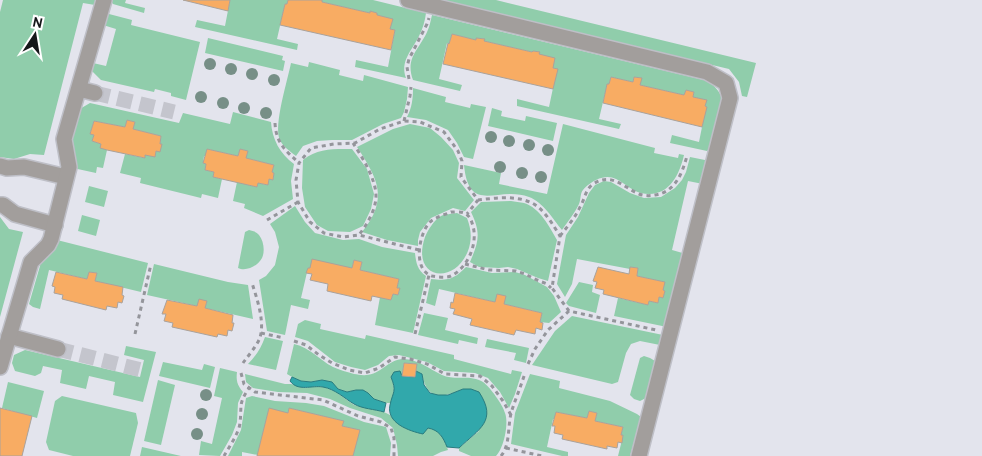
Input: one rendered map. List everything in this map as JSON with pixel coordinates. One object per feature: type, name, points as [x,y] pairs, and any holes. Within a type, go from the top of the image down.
[{"type":"lane","points":[[0,367],[31,262],[48,245],[55,225],[69,167],[64,139],[104,0]]},
{"type":"lane","points":[[408,0],[707,72],[726,83],[730,98],[639,456]]},
{"type":"lane","points":[[79,89],[95,93]]},
{"type":"lane","points":[[0,166],[7,168],[24,167],[66,177]]},
{"type":"lane","points":[[0,205],[4,205],[15,214],[55,225]]},
{"type":"lane","points":[[9,336],[58,349]]},
{"type":"path","points":[[409,79],[407,67],[409,59],[427,24],[432,6]]},
{"type":"path","points":[[404,121],[411,87]]},
{"type":"path","points":[[419,250],[359,235],[343,237],[324,233],[310,222],[298,202],[296,180],[299,163],[312,148],[355,143],[380,130],[404,121],[420,122],[444,132],[458,151],[462,161],[461,177],[478,200]]},
{"type":"path","points":[[275,123],[275,134],[284,149],[299,163]]},
{"type":"path","points":[[353,143],[366,164],[373,181],[376,196],[374,209],[366,226],[359,235]]},
{"type":"path","points":[[552,288],[560,236],[581,206],[586,192],[592,185],[606,179],[618,182],[641,195],[663,194],[674,185],[682,173],[687,156]]},
{"type":"path","points":[[467,214],[478,200],[518,198],[534,204],[560,236]]},
{"type":"path","points":[[266,220],[298,202]]},
{"type":"path","points":[[451,212],[467,214],[471,219],[475,236],[470,255],[465,264],[450,276],[438,277],[429,275],[420,262],[419,250],[424,232],[429,223],[451,212]]},
{"type":"path","points":[[135,334],[151,264]]},
{"type":"path","points":[[465,264],[489,270],[516,271],[525,274],[552,288],[569,311],[670,333]]},
{"type":"path","points":[[415,334],[429,275]]},
{"type":"path","points":[[243,363],[259,340],[262,329],[258,302],[252,283]]},
{"type":"path","points":[[528,364],[535,349],[548,330],[569,311]]},
{"type":"path","points":[[260,333],[284,338]]},
{"type":"path","points":[[294,341],[306,345],[332,363],[348,370],[365,373],[379,368],[395,356],[427,364],[445,374],[480,376],[492,386],[511,415]]},
{"type":"path","points":[[241,373],[244,384],[255,392],[324,400],[358,416],[381,422],[391,428],[394,438],[394,456]]},
{"type":"path","points":[[501,456],[506,448],[511,415],[525,373]]},
{"type":"path","points":[[224,456],[240,424],[242,398],[249,388]]},
{"type":"path","points":[[506,448],[542,456]]},
{"type":"green space","points":[[3,0],[96,0],[95,5],[83,3],[44,155],[30,154],[14,159],[0,157],[0,12]]},
{"type":"green space","points":[[110,0],[126,0],[125,3],[145,8],[144,13],[113,4]]},
{"type":"green space","points":[[230,0],[288,0],[287,4],[285,4],[277,39],[298,44],[297,50],[195,27],[197,20],[225,26]]},
{"type":"green space","points":[[322,0],[373,0],[426,13],[422,30],[405,61],[406,78],[355,67],[356,60],[388,67],[395,30],[390,29],[392,19],[370,11],[370,13],[322,2]]},
{"type":"green space","points":[[438,0],[496,0],[756,63],[747,97],[742,96],[739,82],[729,69]]},
{"type":"green space","points":[[109,14],[132,20],[131,25],[200,42],[186,100],[171,96],[171,93],[155,89],[154,92],[101,80],[91,70],[93,63],[106,66],[116,29],[103,25]]},
{"type":"green space","points":[[432,15],[708,81],[718,91],[722,101],[712,147],[707,151],[670,143],[672,135],[699,142],[706,100],[693,97],[694,92],[686,90],[684,95],[640,85],[641,78],[634,77],[633,82],[611,77],[607,85],[599,119],[621,124],[619,129],[517,106],[517,99],[549,107],[557,69],[553,68],[539,52],[484,41],[484,39],[477,38],[476,40],[452,34],[449,44],[447,43],[439,79],[462,85],[460,91],[413,80],[411,72],[412,58],[426,34]]},
{"type":"green space","points":[[208,38],[283,56],[282,60],[285,61],[283,71],[205,53]]},
{"type":"green space","points":[[309,62],[340,70],[339,75],[363,81],[364,75],[408,87],[407,99],[401,118],[383,124],[352,140],[317,141],[303,146],[296,156],[280,140],[278,124],[291,63],[308,67]]},
{"type":"green space","points":[[413,88],[446,97],[445,102],[470,108],[471,104],[486,107],[473,159],[464,157],[448,130],[426,120],[407,117],[412,103]]},
{"type":"green space","points":[[90,103],[179,123],[183,113],[230,124],[233,112],[271,122],[278,146],[294,164],[291,181],[293,199],[263,216],[244,208],[245,204],[233,201],[237,182],[257,187],[258,183],[267,185],[269,179],[273,180],[274,173],[272,172],[274,165],[246,158],[248,151],[240,149],[238,156],[207,149],[203,163],[206,164],[205,170],[214,172],[213,177],[222,179],[218,198],[202,194],[201,198],[140,183],[141,178],[120,173],[125,154],[144,158],[145,155],[155,156],[161,144],[161,136],[133,129],[135,122],[127,120],[125,127],[94,121],[90,134],[94,135],[92,141],[101,144],[107,150],[103,168],[97,167],[96,173],[73,168],[70,143],[78,110]]},
{"type":"green space","points":[[492,108],[502,111],[501,116],[525,121],[526,116],[557,123],[553,141],[488,126]]},
{"type":"green space","points":[[410,124],[430,128],[453,150],[459,163],[457,178],[474,200],[465,211],[453,208],[431,218],[420,232],[418,246],[387,240],[362,232],[376,209],[378,199],[375,179],[357,147],[393,129]]},
{"type":"green space","points":[[563,124],[655,148],[654,153],[678,158],[679,154],[684,155],[682,163],[675,178],[665,189],[658,193],[650,194],[635,191],[615,178],[603,177],[594,181],[582,191],[580,202],[562,230],[534,199],[518,194],[487,196],[472,190],[467,181],[464,165],[501,173],[499,184],[547,194]]},
{"type":"green space","points":[[352,149],[367,169],[374,194],[371,209],[363,226],[350,232],[328,231],[317,225],[305,207],[302,188],[303,160],[320,151]]},
{"type":"green space","points":[[690,157],[705,160],[708,164],[703,184],[688,181],[672,250],[686,254],[667,327],[614,316],[618,298],[648,305],[649,301],[658,303],[659,297],[663,298],[665,291],[663,290],[664,282],[637,276],[638,268],[630,267],[630,269],[577,259],[572,284],[565,297],[557,284],[566,235],[595,185],[604,181],[611,182],[630,193],[644,198],[661,197],[675,188],[682,180]]},
{"type":"green space","points":[[89,186],[108,191],[104,207],[85,202]]},
{"type":"green space","points":[[511,201],[530,205],[535,209],[544,218],[557,240],[548,281],[517,269],[508,267],[479,267],[470,262],[478,237],[471,212],[481,202]]},
{"type":"green space","points":[[295,206],[315,233],[343,240],[359,239],[382,247],[415,253],[419,268],[426,276],[413,333],[375,325],[380,297],[391,300],[393,294],[398,295],[400,289],[397,288],[399,279],[360,270],[362,262],[354,260],[352,268],[308,268],[301,298],[310,300],[308,309],[291,305],[285,335],[267,331],[259,280],[266,276],[275,265],[279,247],[275,232],[270,224]]},
{"type":"green space","points":[[457,213],[467,218],[471,233],[469,248],[463,260],[455,269],[446,273],[437,273],[429,270],[424,263],[422,252],[425,237],[438,218]]},
{"type":"green space","points":[[82,215],[100,220],[96,236],[78,231]]},
{"type":"green space","points":[[0,217],[9,229],[23,232],[0,317]]},
{"type":"green space","points":[[249,230],[261,237],[264,253],[255,266],[241,269],[238,268],[245,232]]},
{"type":"green space","points":[[57,240],[148,263],[141,292],[95,281],[97,273],[89,272],[87,279],[49,270],[40,309],[33,307],[29,304],[42,259]]},
{"type":"green space","points":[[154,264],[248,285],[253,319],[205,308],[207,301],[197,306],[147,295]]},
{"type":"green space","points":[[466,267],[492,273],[515,272],[525,275],[547,287],[554,296],[561,312],[549,323],[540,322],[542,313],[439,289],[435,306],[426,303],[431,279],[442,280],[451,278]]},
{"type":"green space","points":[[579,282],[593,285],[592,292],[600,295],[596,313],[569,306],[566,303]]},
{"type":"green space","points":[[424,313],[448,318],[445,330],[478,338],[477,344],[459,340],[458,344],[418,335]]},
{"type":"green space","points":[[572,316],[663,335],[660,345],[640,341],[631,344],[626,353],[618,382],[612,384],[532,365],[555,331]]},
{"type":"green space","points":[[305,320],[321,324],[320,329],[365,339],[366,335],[454,355],[454,359],[511,374],[512,370],[522,372],[509,408],[500,392],[488,378],[475,373],[444,371],[427,362],[399,355],[389,356],[378,365],[365,370],[335,362],[308,341],[295,337],[298,324]]},
{"type":"green space","points":[[265,337],[283,341],[276,370],[248,364],[258,352]]},
{"type":"green space","points":[[487,339],[529,348],[526,363],[514,360],[516,353],[485,347]]},
{"type":"green space","points":[[294,344],[310,351],[333,367],[354,374],[371,374],[393,362],[408,359],[419,362],[447,377],[473,378],[483,382],[499,401],[506,417],[505,435],[499,452],[496,456],[471,456],[459,451],[459,448],[479,431],[463,389],[442,395],[432,393],[424,383],[422,374],[416,371],[416,364],[404,363],[402,376],[391,377],[394,387],[393,396],[391,403],[386,403],[374,399],[368,393],[356,390],[347,392],[322,380],[301,381],[287,374]]},
{"type":"green space","points":[[126,346],[156,352],[143,402],[113,395],[115,382],[89,376],[86,389],[60,383],[62,370],[43,366],[41,373],[35,376],[15,371],[12,363],[14,355],[25,350],[140,377],[144,360],[124,355]]},
{"type":"green space","points":[[644,356],[655,361],[646,398],[640,401],[630,395],[640,358]]},
{"type":"green space","points":[[163,362],[202,370],[204,364],[215,367],[210,388],[159,376]]},
{"type":"green space","points":[[220,368],[237,372],[237,382],[243,392],[238,403],[237,422],[220,456],[199,455],[201,441],[212,444],[222,398],[214,396]]},
{"type":"green space","points":[[245,374],[305,388],[313,386],[325,387],[336,392],[354,405],[390,415],[400,425],[435,429],[443,437],[448,450],[433,456],[398,456],[393,428],[381,418],[330,399],[307,393],[278,392],[253,388],[246,382]]},
{"type":"green space","points":[[530,374],[560,381],[559,388],[610,401],[641,417],[630,456],[618,456],[623,436],[621,435],[623,427],[595,421],[597,413],[589,411],[587,418],[556,412],[547,447],[568,452],[568,456],[511,444],[515,413]]},
{"type":"green space","points":[[158,380],[175,385],[161,445],[144,441]]},
{"type":"green space","points":[[8,382],[44,391],[37,418],[2,408]]},
{"type":"green space","points":[[62,396],[136,413],[138,423],[130,456],[73,456],[49,450],[46,442],[55,401]]},
{"type":"green space","points":[[252,396],[275,401],[324,406],[364,422],[386,427],[391,443],[390,456],[353,456],[359,430],[342,426],[343,421],[289,408],[288,413],[269,409],[258,455],[242,452],[242,456],[228,456],[241,430],[246,398]]},
{"type":"green space","points":[[142,447],[181,456],[140,456]]},
{"type":"water","points":[[400,371],[402,376],[415,377],[416,371],[422,374],[424,385],[430,393],[448,395],[463,389],[479,392],[487,410],[484,424],[459,448],[447,447],[440,434],[435,430],[428,428],[423,434],[411,431],[400,425],[392,417],[390,405],[394,391],[391,377],[394,372]]},
{"type":"water","points":[[292,377],[301,381],[322,380],[332,382],[338,389],[347,392],[363,390],[374,399],[386,403],[384,412],[357,406],[327,388],[297,386],[290,381]]},
{"type":"building","points":[[183,0],[230,0],[228,11]]},
{"type":"building","points":[[288,0],[322,0],[322,2],[370,13],[370,11],[393,19],[390,29],[395,30],[391,50],[280,25],[285,4],[287,4]]},
{"type":"building","points":[[452,34],[476,40],[476,38],[485,39],[484,41],[532,52],[540,52],[539,54],[555,58],[553,68],[558,69],[553,89],[443,64]]},
{"type":"building","points":[[611,77],[633,82],[634,77],[642,78],[640,85],[684,95],[686,90],[694,92],[693,97],[707,100],[702,127],[603,103],[607,84],[609,84]]},
{"type":"building","points":[[127,120],[135,122],[133,129],[161,136],[160,152],[156,151],[155,157],[145,155],[145,158],[107,150],[100,148],[101,144],[92,141],[94,135],[90,134],[94,121],[125,127]]},
{"type":"building","points":[[207,149],[238,156],[240,149],[248,151],[246,158],[274,165],[272,172],[274,173],[273,180],[269,179],[268,185],[258,183],[257,187],[213,177],[214,172],[205,170],[206,164],[203,163]]},
{"type":"building","points":[[312,259],[352,268],[354,260],[362,262],[360,270],[399,279],[397,288],[400,288],[398,295],[393,294],[391,300],[372,296],[371,301],[327,291],[328,284],[310,280],[312,274],[306,273],[308,268],[310,268]]},
{"type":"building","points":[[598,267],[629,274],[630,267],[638,268],[637,276],[665,282],[663,298],[659,297],[658,303],[649,301],[648,305],[603,294],[604,290],[595,288],[597,282],[593,281]]},
{"type":"building","points":[[56,272],[87,279],[89,272],[97,273],[95,281],[123,287],[122,295],[124,296],[122,303],[118,302],[117,308],[107,306],[106,310],[62,299],[63,295],[54,293],[55,287],[52,286]]},
{"type":"building","points":[[455,293],[495,302],[497,294],[506,296],[504,304],[542,313],[540,322],[543,323],[542,330],[536,328],[535,334],[516,330],[514,335],[470,325],[472,319],[453,314],[455,309],[450,308]]},
{"type":"building","points":[[199,299],[207,301],[205,308],[233,315],[232,331],[228,330],[227,336],[218,334],[217,337],[172,327],[173,323],[164,321],[166,314],[162,314],[167,300],[197,306]]},
{"type":"building","points":[[404,363],[417,364],[415,377],[402,376]]},
{"type":"building","points":[[0,408],[32,416],[22,456],[0,456]]},
{"type":"building","points":[[269,408],[288,413],[289,408],[344,421],[342,426],[360,430],[353,456],[257,456]]},
{"type":"building","points":[[589,411],[597,413],[595,421],[623,427],[622,443],[618,442],[617,448],[607,446],[607,449],[562,439],[563,435],[554,433],[555,426],[552,426],[556,412],[587,418]]},
{"type":"tunnel","points":[[95,93],[174,112]]},
{"type":"tunnel","points":[[58,349],[141,370]]}]
